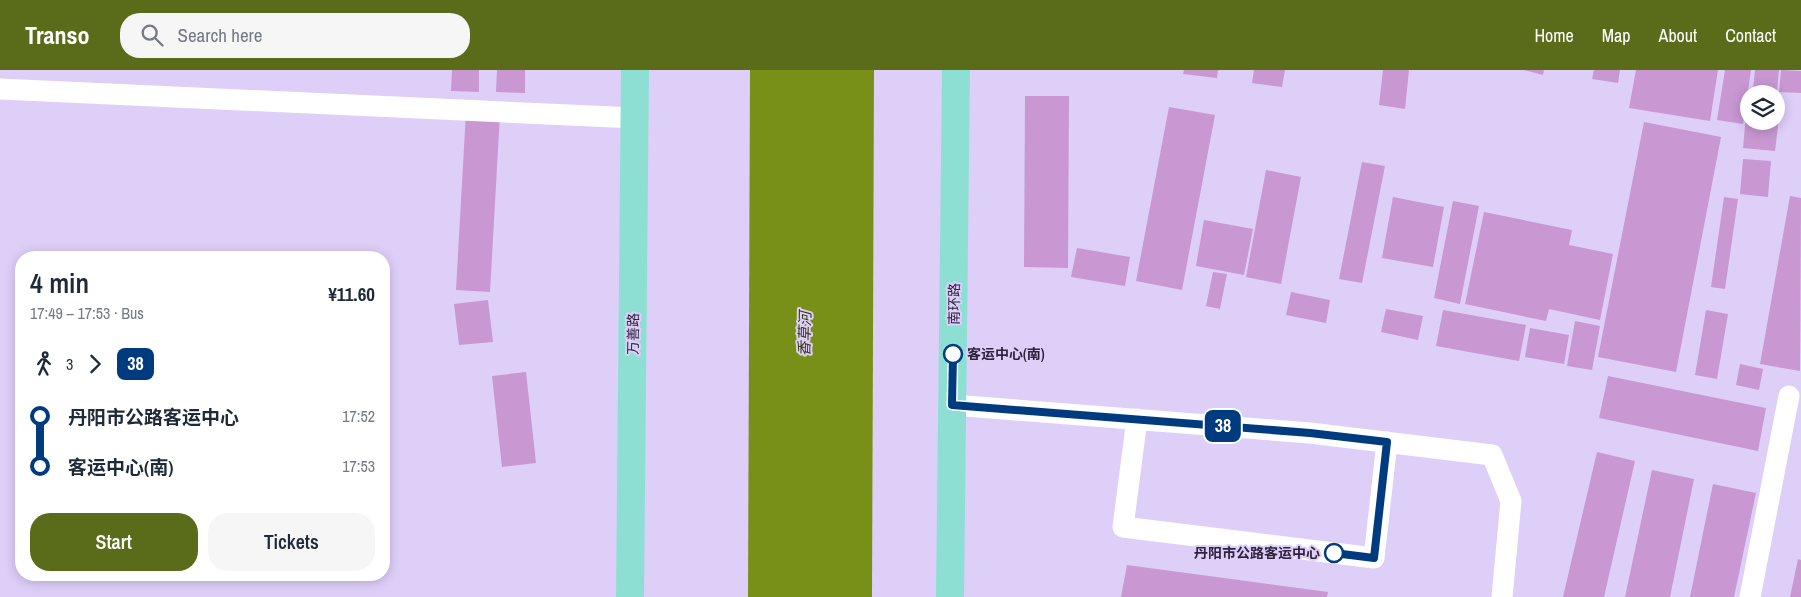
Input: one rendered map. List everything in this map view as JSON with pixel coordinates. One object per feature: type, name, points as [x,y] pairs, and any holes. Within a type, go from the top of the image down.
[{"type":"main road","name":"万善路","points":[[630,597],[635,70]]},
{"type":"main road","name":"南环路","points":[[950,597],[956,70]]},
{"type":"street","points":[[0,89],[634,118]]},
{"type":"street","points":[[1750,597],[1789,396]]},
{"type":"street","points":[[952,405],[1310,433],[1492,455],[1511,501],[1502,597]]},
{"type":"street","points":[[1137,419],[1123,527],[1374,558],[1387,442]]},
{"type":"water","name":"香草河","points":[[750,70],[874,70],[872,597],[748,597]]},
{"type":"building","points":[[452,70],[479,70],[479,92],[451,91]]},
{"type":"building","points":[[497,70],[525,70],[525,93],[496,92]]},
{"type":"building","points":[[1184,70],[1218,70],[1217,78],[1183,74]]},
{"type":"building","points":[[1254,70],[1285,70],[1282,87],[1252,83]]},
{"type":"building","points":[[1383,70],[1409,70],[1405,109],[1379,105]]},
{"type":"building","points":[[1524,70],[1544,70],[1543,75]]},
{"type":"building","points":[[1594,70],[1620,70],[1618,83],[1592,79]]},
{"type":"building","points":[[1636,70],[1718,70],[1710,121],[1629,108]]},
{"type":"building","points":[[1725,70],[1751,70],[1749,85],[1740,85],[1740,124],[1717,120]]},
{"type":"building","points":[[1755,70],[1779,70],[1778,85],[1754,85]]},
{"type":"building","points":[[1781,70],[1801,71],[1801,93],[1785,92],[1785,85],[1780,85]]},
{"type":"building","points":[[1025,96],[1069,96],[1068,268],[1024,267]]},
{"type":"building","points":[[1169,107],[1215,115],[1182,290],[1136,281]]},
{"type":"building","points":[[466,112],[500,114],[490,292],[456,290]]},
{"type":"building","points":[[1644,122],[1721,137],[1676,372],[1598,357]]},
{"type":"building","points":[[1745,130],[1778,130],[1775,151],[1743,148]]},
{"type":"building","points":[[1743,159],[1771,161],[1768,197],[1740,194]]},
{"type":"building","points":[[1362,162],[1385,166],[1362,283],[1339,279]]},
{"type":"building","points":[[1266,170],[1301,177],[1281,284],[1246,277]]},
{"type":"building","points":[[1790,196],[1801,198],[1800,371],[1760,364]]},
{"type":"building","points":[[1393,197],[1444,207],[1433,267],[1382,258]]},
{"type":"building","points":[[1724,197],[1738,199],[1725,289],[1711,287]]},
{"type":"building","points":[[1453,201],[1479,206],[1460,304],[1434,298]]},
{"type":"building","points":[[1484,212],[1572,230],[1569,245],[1613,254],[1600,320],[1549,309],[1546,321],[1465,304]]},
{"type":"building","points":[[1204,220],[1253,229],[1244,275],[1196,266]]},
{"type":"building","points":[[1077,248],[1130,257],[1125,286],[1071,277]]},
{"type":"building","points":[[1213,272],[1227,274],[1220,309],[1206,306]]},
{"type":"building","points":[[1291,292],[1330,300],[1326,323],[1286,315]]},
{"type":"building","points":[[488,300],[493,342],[459,345],[454,304]]},
{"type":"building","points":[[1386,309],[1423,316],[1418,340],[1381,332]]},
{"type":"building","points":[[1443,310],[1526,325],[1519,361],[1436,346]]},
{"type":"building","points":[[1706,310],[1728,314],[1717,379],[1695,375]]},
{"type":"building","points":[[1575,321],[1600,326],[1592,370],[1567,366]]},
{"type":"building","points":[[1530,328],[1569,335],[1564,364],[1525,357]]},
{"type":"building","points":[[1740,364],[1763,369],[1759,390],[1736,385]]},
{"type":"building","points":[[526,372],[536,463],[502,467],[492,376]]},
{"type":"building","points":[[1608,376],[1766,408],[1758,451],[1599,418]]},
{"type":"building","points":[[1597,452],[1635,461],[1604,597],[1563,597]]},
{"type":"building","points":[[1652,470],[1694,479],[1670,597],[1625,597]]},
{"type":"building","points":[[1713,484],[1756,493],[1734,597],[1690,597]]},
{"type":"building","points":[[1798,559],[1801,560],[1801,597],[1790,597]]},
{"type":"building","points":[[1127,565],[1328,592],[1327,597],[1121,597]]},
{"type":"bus line","name":"38","points":[[953,354],[952,405],[1310,433],[1387,442],[1374,558],[1334,553]]},
{"type":"place","name":"客运中心(南)","points":[[953,354]]},
{"type":"place","name":"丹阳市公路客运中心","points":[[1334,553]]}]
